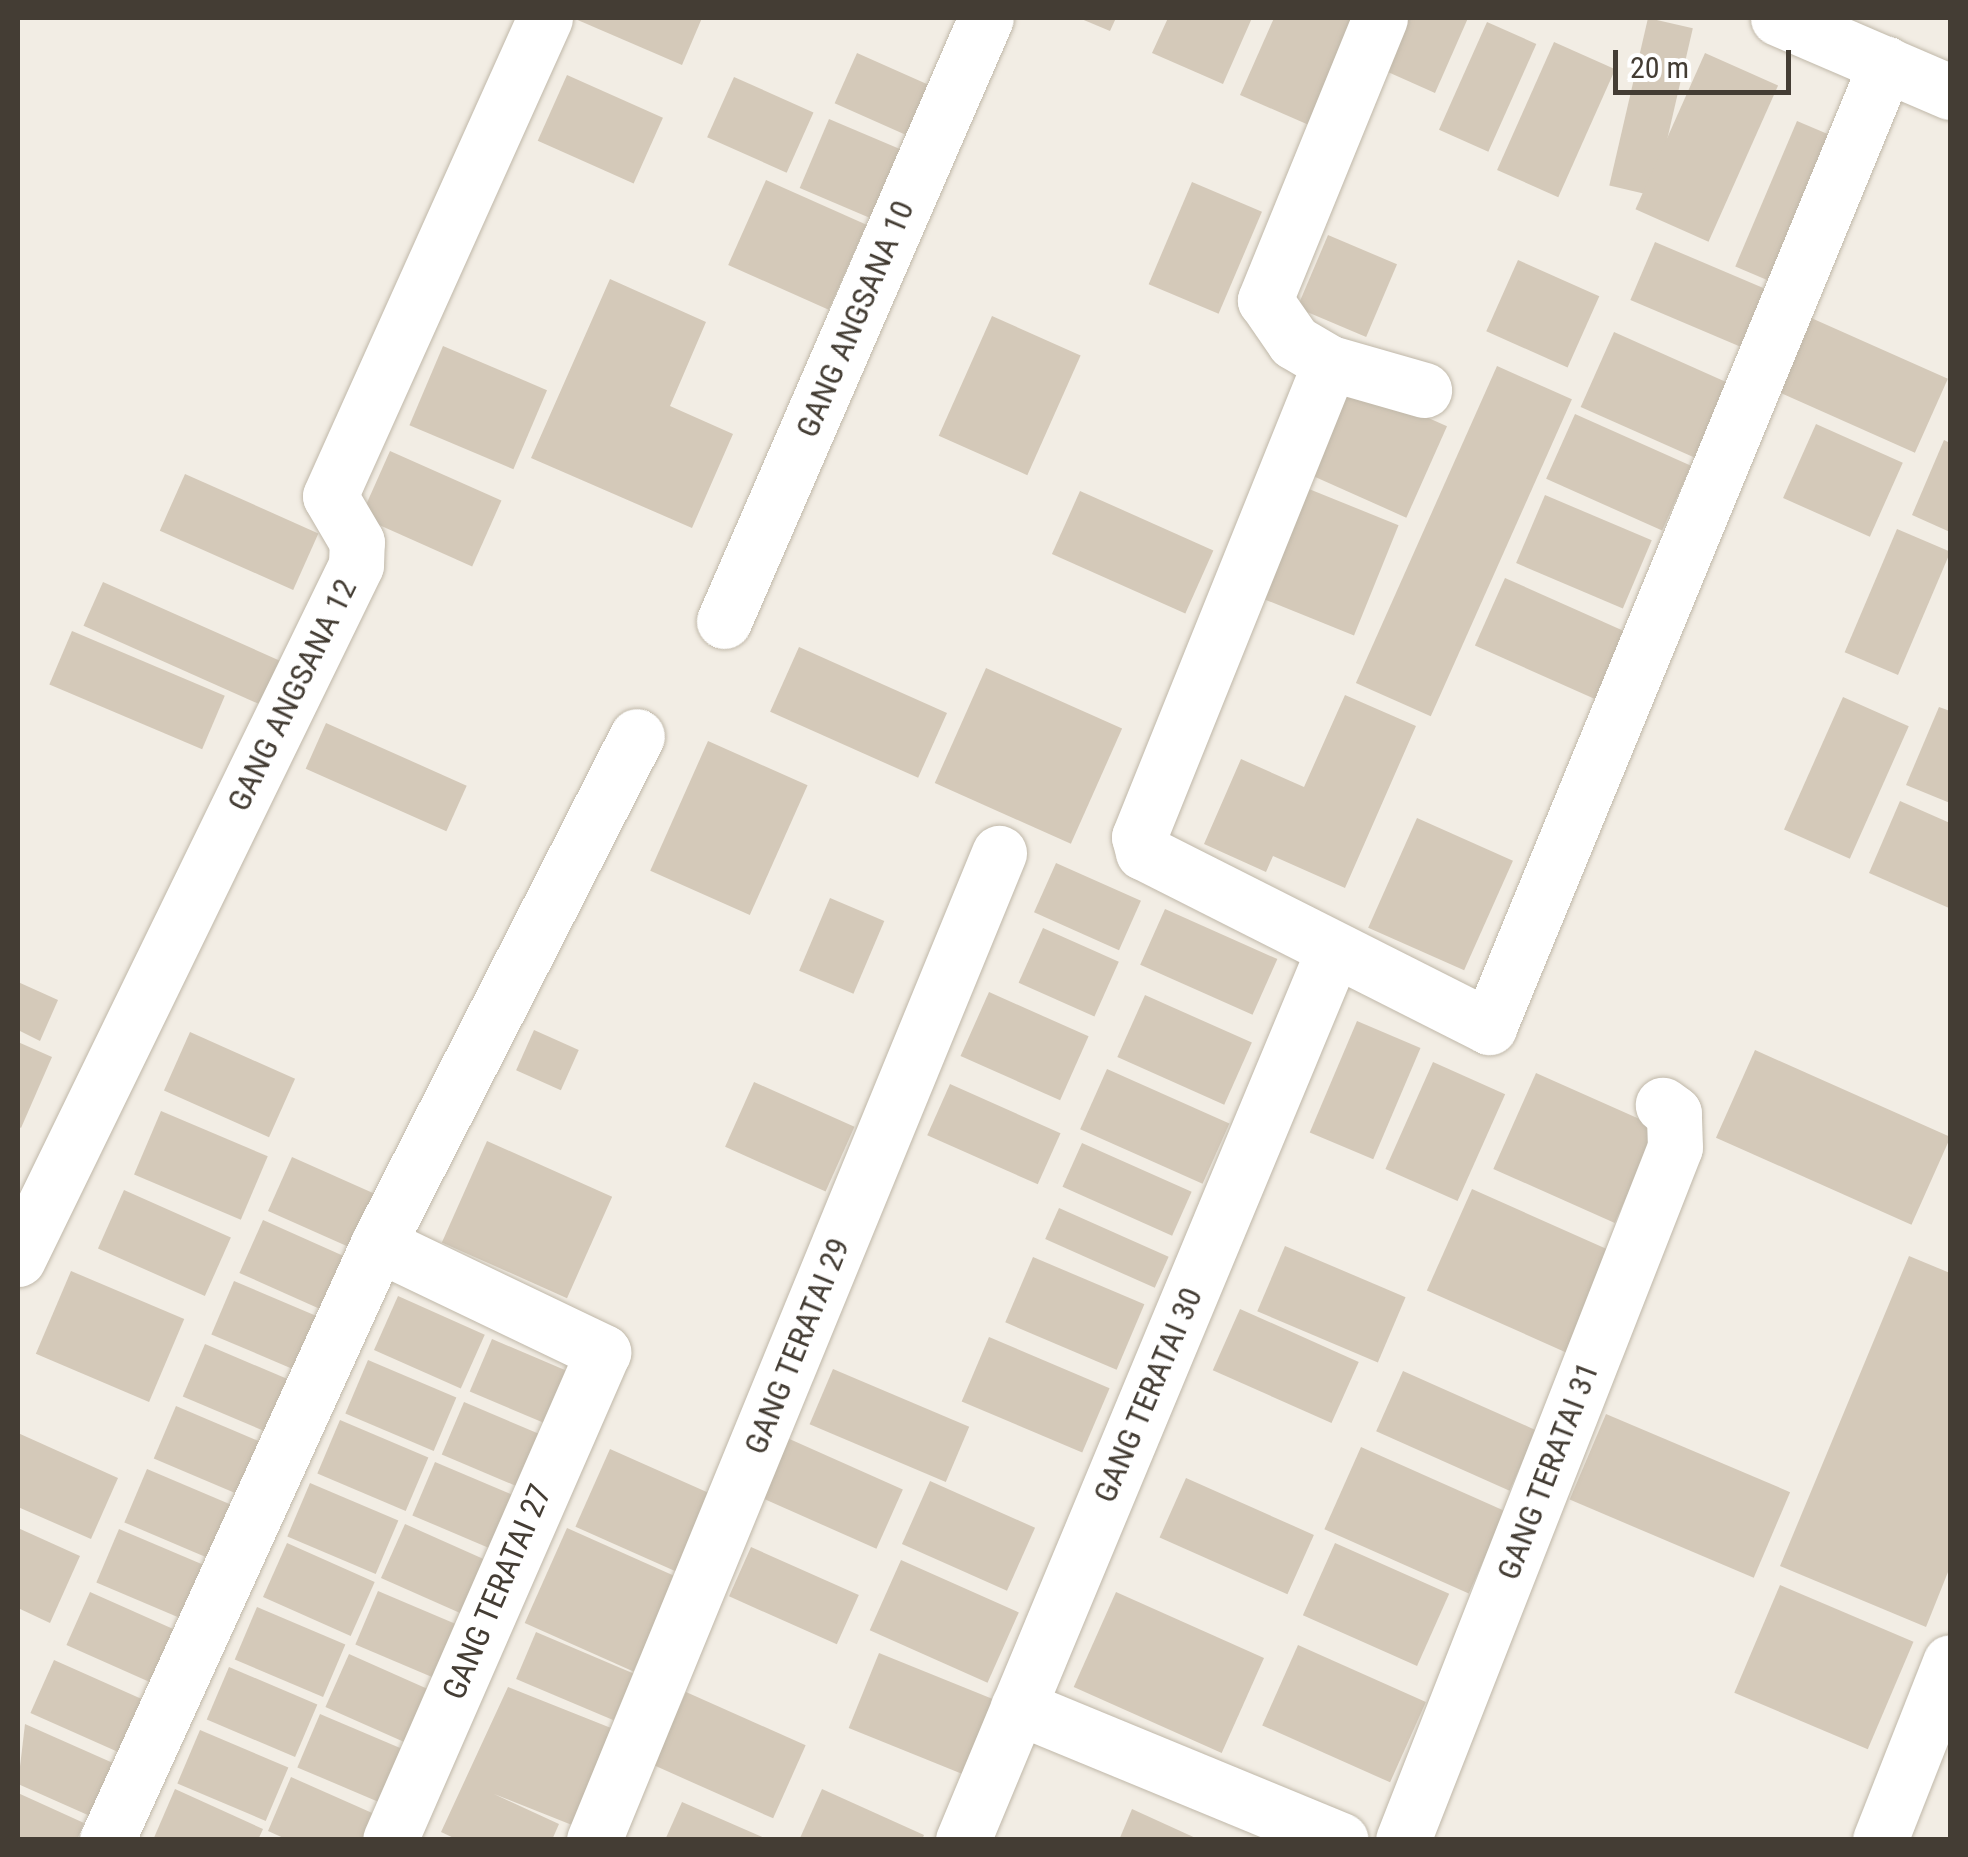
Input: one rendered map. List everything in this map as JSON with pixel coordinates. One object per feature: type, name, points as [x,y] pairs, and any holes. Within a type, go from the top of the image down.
[{"type":"street","name":"GANG ANGSANA 12","points":[[18,1259],[356,565],[358,542],[331,507],[335,482],[545,18]]},
{"type":"street","name":"GANG ANGSANA 10","points":[[724,622],[986,18]]},
{"type":"street","points":[[1380,18],[1268,275],[1271,318],[1330,363],[1424,390]]},
{"type":"street","points":[[1802,22],[1950,92]]},
{"type":"street","points":[[1330,363],[1139,837],[1143,852],[1488,1028],[1886,64]]},
{"type":"street","points":[[107,1840],[378,1244],[637,736]]},
{"type":"street","name":"GANG TERATAI 29","points":[[594,1840],[999,852]]},
{"type":"street","name":"GANG TERATAI 30","points":[[963,1840],[1332,951]]},
{"type":"street","name":"GANG TERATAI 31","points":[[1403,1840],[1676,1147],[1674,1112],[1662,1104]]},
{"type":"street","name":"GANG TERATAI 27","points":[[378,1244],[600,1346],[390,1840]]},
{"type":"street","points":[[1880,1840],[1950,1662]]},
{"type":"street","points":[[1018,1707],[1341,1840]]},
{"type":"building","points":[[573,18],[702,18],[682,65]]},
{"type":"building","points":[[1079,18],[1116,18],[1110,31]]},
{"type":"building","points":[[1168,18],[1252,18],[1223,84],[1152,53]]},
{"type":"building","points":[[1274,18],[1367,18],[1318,129],[1240,95]]},
{"type":"building","points":[[1391,18],[1468,18],[1435,93],[1370,64]]},
{"type":"building","points":[[1648,18],[1693,28],[1654,196],[1609,186]]},
{"type":"building","points":[[1487,22],[1536,44],[1488,152],[1439,130]]},
{"type":"building","points":[[1554,42],[1615,69],[1558,197],[1497,170]]},
{"type":"building","points":[[857,53],[935,88],[912,138],[835,103]]},
{"type":"building","points":[[1705,53],[1778,86],[1709,242],[1635,209]]},
{"type":"building","points":[[567,75],[663,118],[634,183],[538,141]]},
{"type":"building","points":[[734,77],[813,112],[787,173],[707,137]]},
{"type":"building","points":[[829,119],[915,155],[885,224],[800,188]]},
{"type":"building","points":[[1797,121],[1835,137],[1773,282],[1735,266]]},
{"type":"building","points":[[766,180],[866,225],[829,310],[728,265]]},
{"type":"building","points":[[1192,182],[1262,212],[1219,314],[1149,284]]},
{"type":"building","points":[[1328,235],[1397,264],[1366,337],[1297,308]]},
{"type":"building","points":[[1655,242],[1771,291],[1746,349],[1630,300]]},
{"type":"building","points":[[1518,260],[1599,296],[1568,367],[1486,331]]},
{"type":"building","points":[[610,279],[706,322],[670,406],[733,434],[692,528],[531,458]]},
{"type":"building","points":[[992,316],[1081,355],[1027,475],[939,436]]},
{"type":"building","points":[[1809,317],[1948,379],[1915,453],[1776,391]]},
{"type":"building","points":[[1614,332],[1733,385],[1699,460],[1581,407]]},
{"type":"building","points":[[443,346],[547,390],[513,469],[409,425]]},
{"type":"building","points":[[1497,366],[1572,399],[1431,716],[1356,683]]},
{"type":"building","points":[[1352,384],[1447,426],[1406,518],[1311,475]]},
{"type":"building","points":[[1575,414],[1691,466],[1662,531],[1546,479]]},
{"type":"building","points":[[1816,424],[1903,463],[1870,537],[1783,498]]},
{"type":"building","points":[[1944,440],[1950,443],[1950,532],[1912,515]]},
{"type":"building","points":[[390,451],[501,501],[472,566],[361,517]]},
{"type":"building","points":[[185,474],[318,533],[293,590],[160,531]]},
{"type":"building","points":[[1304,487],[1399,525],[1354,636],[1259,597]]},
{"type":"building","points":[[1080,491],[1213,550],[1185,613],[1052,554]]},
{"type":"building","points":[[1545,495],[1652,540],[1623,608],[1516,563]]},
{"type":"building","points":[[1897,529],[1950,551],[1898,675],[1845,652]]},
{"type":"building","points":[[1505,578],[1636,636],[1606,704],[1475,646]]},
{"type":"building","points":[[103,582],[294,667],[274,711],[83,626]]},
{"type":"building","points":[[72,631],[225,696],[202,749],[49,684]]},
{"type":"building","points":[[799,647],[947,713],[918,778],[770,712]]},
{"type":"building","points":[[986,668],[1122,729],[1071,844],[935,783]]},
{"type":"building","points":[[1345,695],[1416,726],[1345,888],[1273,856],[1266,872],[1204,844],[1241,759],[1304,787]]},
{"type":"building","points":[[1843,697],[1909,726],[1850,859],[1784,829]]},
{"type":"building","points":[[1939,707],[1950,711],[1950,803],[1906,785]]},
{"type":"building","points":[[326,723],[467,786],[446,831],[306,769]]},
{"type":"building","points":[[708,741],[808,785],[750,915],[650,871]]},
{"type":"building","points":[[1900,801],[1950,823],[1949,908],[1869,873]]},
{"type":"building","points":[[1417,818],[1513,861],[1464,970],[1368,928]]},
{"type":"building","points":[[1056,863],[1141,901],[1119,950],[1034,912]]},
{"type":"building","points":[[830,898],[884,921],[853,994],[799,971]]},
{"type":"building","points":[[1165,909],[1277,959],[1253,1015],[1140,965]]},
{"type":"building","points":[[1043,928],[1119,962],[1094,1017],[1019,983]]},
{"type":"building","points":[[18,982],[58,1000],[40,1041],[18,1030]]},
{"type":"building","points":[[989,992],[1089,1036],[1060,1100],[961,1056]]},
{"type":"building","points":[[1145,995],[1252,1043],[1224,1105],[1117,1057]]},
{"type":"building","points":[[1357,1021],[1421,1048],[1373,1159],[1310,1132]]},
{"type":"building","points":[[534,1030],[579,1050],[561,1090],[516,1070]]},
{"type":"building","points":[[190,1032],[295,1079],[269,1137],[164,1090]]},
{"type":"building","points":[[18,1042],[52,1057],[21,1128],[18,1126]]},
{"type":"building","points":[[1755,1050],[1950,1137],[1911,1225],[1716,1138]]},
{"type":"building","points":[[1433,1062],[1505,1094],[1458,1201],[1385,1169]]},
{"type":"building","points":[[1107,1069],[1229,1124],[1203,1184],[1080,1129]]},
{"type":"building","points":[[1536,1073],[1658,1127],[1615,1223],[1493,1169]]},
{"type":"building","points":[[754,1082],[854,1127],[826,1192],[725,1147]]},
{"type":"building","points":[[950,1084],[1061,1133],[1038,1184],[927,1135]]},
{"type":"building","points":[[161,1111],[268,1156],[241,1220],[134,1175]]},
{"type":"building","points":[[487,1141],[612,1197],[567,1298],[442,1242]]},
{"type":"building","points":[[1082,1143],[1192,1192],[1172,1236],[1062,1187]]},
{"type":"building","points":[[292,1157],[380,1196],[356,1250],[268,1211]]},
{"type":"building","points":[[1472,1189],[1619,1254],[1574,1356],[1427,1290]]},
{"type":"building","points":[[124,1190],[231,1238],[205,1296],[98,1248]]},
{"type":"building","points":[[1059,1208],[1169,1257],[1155,1288],[1045,1239]]},
{"type":"building","points":[[263,1220],[350,1259],[326,1312],[239,1273]]},
{"type":"building","points":[[1285,1246],[1406,1297],[1378,1363],[1257,1311]]},
{"type":"building","points":[[1909,1256],[1950,1273],[1950,1567],[1926,1627],[1780,1566]]},
{"type":"building","points":[[1033,1257],[1144,1304],[1117,1370],[1005,1322]]},
{"type":"building","points":[[71,1271],[184,1319],[149,1402],[36,1354]]},
{"type":"building","points":[[234,1281],[322,1319],[300,1372],[211,1334]]},
{"type":"building","points":[[398,1296],[485,1335],[461,1389],[374,1350]]},
{"type":"building","points":[[1240,1309],[1359,1362],[1332,1423],[1213,1370]]},
{"type":"building","points":[[989,1337],[1110,1388],[1082,1453],[962,1401]]},
{"type":"building","points":[[492,1339],[581,1377],[559,1429],[470,1391]]},
{"type":"building","points":[[205,1344],[293,1382],[271,1434],[183,1396]]},
{"type":"building","points":[[368,1360],[456,1398],[434,1451],[345,1413]]},
{"type":"building","points":[[833,1369],[969,1427],[946,1482],[810,1424]]},
{"type":"building","points":[[1403,1371],[1536,1430],[1510,1491],[1376,1431]]},
{"type":"building","points":[[464,1402],[552,1440],[530,1492],[442,1454]]},
{"type":"building","points":[[176,1406],[264,1444],[242,1496],[154,1458]]},
{"type":"building","points":[[1606,1414],[1790,1492],[1754,1578],[1570,1500]]},
{"type":"building","points":[[340,1420],[428,1458],[406,1511],[317,1473]]},
{"type":"building","points":[[18,1433],[118,1478],[91,1539],[18,1507]]},
{"type":"building","points":[[785,1437],[903,1489],[876,1549],[759,1496]]},
{"type":"building","points":[[1361,1447],[1505,1511],[1469,1593],[1324,1529]]},
{"type":"building","points":[[610,1449],[712,1495],[678,1572],[575,1527]]},
{"type":"building","points":[[435,1462],[523,1500],[501,1553],[412,1515]]},
{"type":"building","points":[[147,1469],[235,1507],[213,1560],[124,1522]]},
{"type":"building","points":[[1186,1478],[1314,1535],[1287,1594],[1160,1537]]},
{"type":"building","points":[[930,1481],[1035,1528],[1007,1591],[902,1544]]},
{"type":"building","points":[[310,1483],[398,1521],[376,1574],[287,1536]]},
{"type":"building","points":[[405,1524],[494,1563],[470,1617],[381,1578]]},
{"type":"building","points":[[18,1528],[80,1556],[50,1623],[18,1608]]},
{"type":"building","points":[[567,1528],[676,1576],[633,1671],[525,1623]]},
{"type":"building","points":[[119,1529],[207,1567],[185,1620],[96,1582]]},
{"type":"building","points":[[287,1543],[375,1582],[351,1636],[263,1597]]},
{"type":"building","points":[[1335,1543],[1449,1594],[1417,1666],[1303,1615]]},
{"type":"building","points":[[751,1547],[859,1595],[837,1644],[729,1596]]},
{"type":"building","points":[[901,1560],[1019,1612],[988,1683],[870,1630]]},
{"type":"building","points":[[1780,1585],[1913,1642],[1868,1749],[1734,1693]]},
{"type":"building","points":[[378,1591],[466,1629],[444,1682],[355,1644]]},
{"type":"building","points":[[90,1592],[178,1631],[154,1684],[66,1645]]},
{"type":"building","points":[[1116,1592],[1264,1658],[1222,1753],[1074,1687]]},
{"type":"building","points":[[257,1607],[345,1645],[323,1697],[235,1659]]},
{"type":"building","points":[[536,1632],[634,1673],[614,1720],[516,1679]]},
{"type":"building","points":[[1298,1645],[1426,1702],[1390,1782],[1262,1725]]},
{"type":"building","points":[[879,1653],[996,1700],[965,1775],[849,1728]]},
{"type":"building","points":[[349,1654],[437,1693],[413,1746],[325,1707]]},
{"type":"building","points":[[54,1660],[142,1699],[118,1752],[30,1713]]},
{"type":"building","points":[[229,1667],[317,1705],[295,1757],[207,1719]]},
{"type":"building","points":[[508,1687],[611,1728],[572,1825],[494,1794],[559,1824],[552,1840],[458,1840],[441,1832]]},
{"type":"building","points":[[686,1692],[806,1745],[773,1818],[653,1765]]},
{"type":"building","points":[[320,1714],[408,1752],[386,1805],[297,1767]]},
{"type":"building","points":[[25,1724],[113,1763],[90,1816],[18,1784]]},
{"type":"building","points":[[200,1730],[288,1768],[266,1821],[177,1783]]},
{"type":"building","points":[[291,1777],[379,1816],[369,1840],[288,1840],[268,1831]]},
{"type":"building","points":[[175,1789],[263,1829],[258,1840],[153,1840]]},
{"type":"building","points":[[822,1789],[924,1835],[922,1840],[800,1838]]},
{"type":"building","points":[[18,1793],[84,1823],[77,1840],[18,1840]]},
{"type":"building","points":[[682,1802],[769,1840],[665,1840]]},
{"type":"building","points":[[1132,1809],[1200,1840],[1119,1840]]}]
